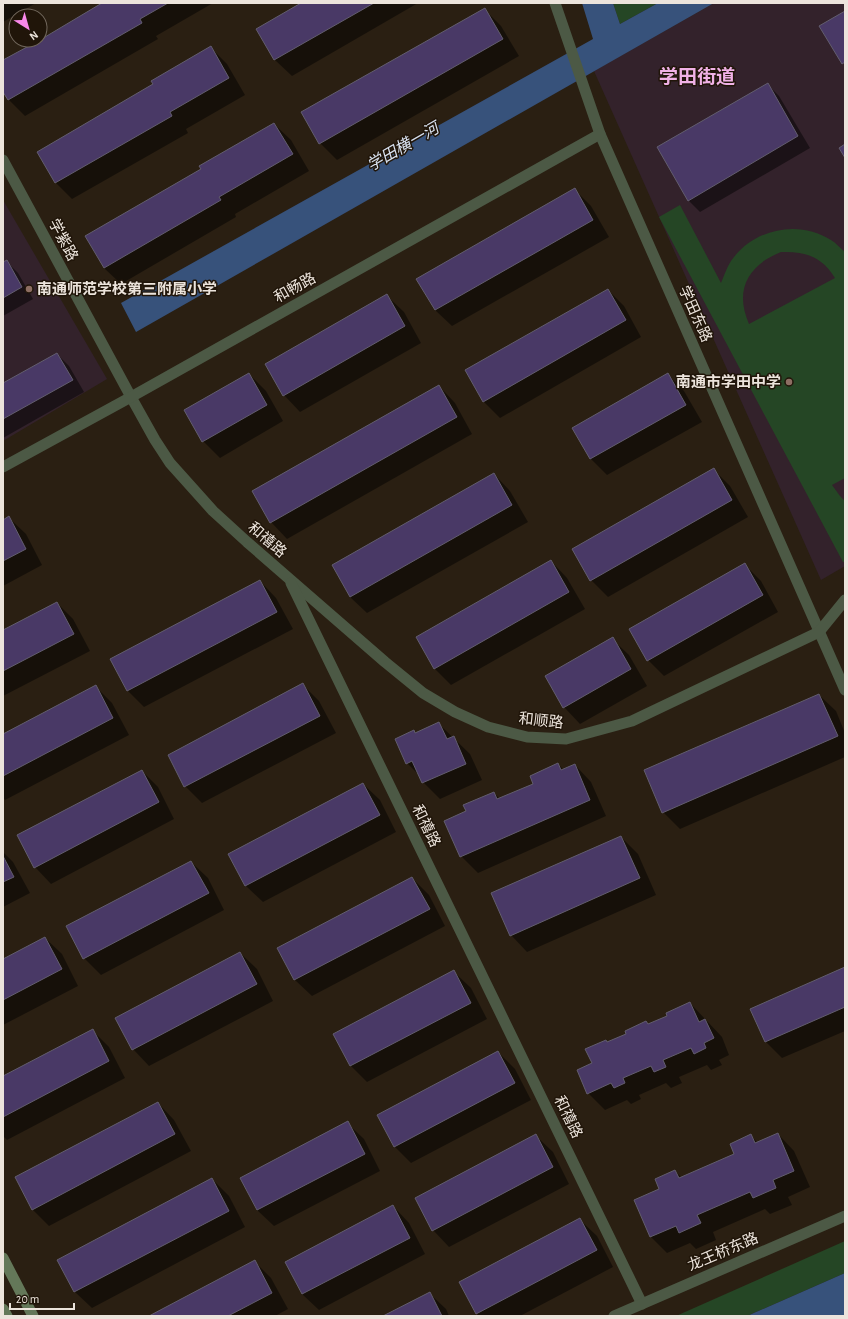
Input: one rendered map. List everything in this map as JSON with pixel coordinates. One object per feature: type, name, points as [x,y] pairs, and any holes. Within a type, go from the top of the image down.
[{"type":"main road","points":[[3,1258],[33,1316]]},
{"type":"main road","points":[[3,1309],[6,1316]]},
{"type":"street","name":"学田东路","points":[[555,3],[600,134],[845,690]]},
{"type":"street","name":"和畅路","points":[[3,467],[131,397],[600,134]]},
{"type":"street","name":"学紫路","points":[[3,160],[131,397]]},
{"type":"street","name":"和禧路","points":[[131,397],[155,440],[170,463],[188,484],[213,511],[289,579],[642,1304]]},
{"type":"street","name":"和顺路","points":[[289,579],[423,693],[455,712],[488,727],[527,737],[566,739],[632,721],[819,632]]},
{"type":"street","points":[[819,632],[845,600]]},
{"type":"street","name":"龙王桥东路","points":[[614,1316],[845,1216]]},
{"type":"shaded area","name":"南通市学田中学","points":[[714,3],[845,3],[845,566],[821,580],[594,71]]},
{"type":"shaded area","name":"南通师范学校第三附属小学","points":[[3,200],[107,379],[3,441]]},
{"type":"green space","points":[[613,3],[658,3],[620,24]]},
{"type":"green space","points":[[680,205],[721,283],[731,261],[740,250],[751,241],[777,231],[791,229],[805,230],[818,234],[833,241],[845,252],[845,478],[832,485],[845,501],[845,562],[843,562],[659,217]],"holes":[[[781,252],[806,254],[819,260],[835,278],[749,324],[743,300],[747,280],[752,272],[770,257]]]},
{"type":"green space","points":[[845,1241],[845,1273],[747,1316],[676,1316]]},
{"type":"water","name":"学田横一河","points":[[582,3],[613,3],[620,24],[658,3],[714,3],[136,332],[121,303],[593,39]]},
{"type":"water","points":[[845,1273],[845,1316],[747,1316]]},
{"type":"building","points":[[102,3],[168,3],[140,19],[142,23],[8,100],[3,92],[3,60],[25,48],[48,48],[48,35]]},
{"type":"building","points":[[301,3],[374,3],[274,60],[256,29]]},
{"type":"building","points":[[485,8],[503,39],[319,144],[301,112]]},
{"type":"building","points":[[845,11],[845,62],[842,64],[819,26]]},
{"type":"building","points":[[211,46],[229,78],[170,112],[172,116],[55,183],[37,152],[153,84],[151,81]]},
{"type":"building","points":[[768,83],[798,136],[688,201],[657,147]]},
{"type":"building","points":[[274,123],[293,154],[219,197],[221,200],[104,268],[85,236],[201,169],[199,166]]},
{"type":"building","points":[[845,144],[845,158],[839,148]]},
{"type":"building","points":[[575,188],[593,220],[435,310],[416,279]]},
{"type":"building","points":[[7,260],[22,287],[3,298],[3,262]]},
{"type":"building","points":[[608,289],[626,320],[483,402],[465,370]]},
{"type":"building","points":[[387,294],[405,326],[283,396],[265,364]]},
{"type":"building","points":[[57,353],[73,380],[3,419],[3,383]]},
{"type":"building","points":[[249,373],[267,405],[202,442],[184,410]]},
{"type":"building","points":[[668,373],[686,405],[590,459],[572,428]]},
{"type":"building","points":[[439,385],[457,417],[270,523],[252,491]]},
{"type":"building","points":[[714,468],[732,500],[590,581],[572,549]]},
{"type":"building","points":[[494,473],[512,505],[350,597],[332,565]]},
{"type":"building","points":[[9,516],[26,549],[3,561],[3,520]]},
{"type":"building","points":[[551,560],[569,592],[434,669],[416,637]]},
{"type":"building","points":[[745,563],[763,595],[647,661],[629,629]]},
{"type":"building","points":[[260,580],[277,612],[127,691],[110,659]]},
{"type":"building","points":[[57,602],[74,634],[3,671],[3,630]]},
{"type":"building","points":[[613,637],[631,669],[563,708],[545,676]]},
{"type":"building","points":[[303,683],[320,716],[184,787],[168,755]]},
{"type":"building","points":[[96,685],[113,718],[3,776],[3,734]]},
{"type":"building","points":[[819,694],[838,736],[662,813],[644,770]]},
{"type":"building","points":[[439,722],[447,739],[454,736],[466,764],[422,783],[412,761],[406,764],[395,739],[414,730],[415,733]]},
{"type":"building","points":[[558,763],[561,770],[575,764],[590,800],[460,857],[444,821],[466,811],[463,805],[494,792],[497,799],[533,784],[530,776]]},
{"type":"building","points":[[142,770],[159,802],[34,868],[17,835]]},
{"type":"building","points":[[363,783],[380,815],[245,886],[228,854]]},
{"type":"building","points":[[621,836],[640,878],[510,936],[491,893]]},
{"type":"building","points":[[3,856],[14,877],[3,882]]},
{"type":"building","points":[[191,861],[209,893],[83,959],[66,926]]},
{"type":"building","points":[[412,877],[430,909],[294,980],[277,948]]},
{"type":"building","points":[[45,937],[62,969],[3,1000],[3,959]]},
{"type":"building","points":[[240,952],[257,984],[132,1050],[115,1018]]},
{"type":"building","points":[[845,967],[845,1007],[765,1042],[750,1009]]},
{"type":"building","points":[[454,970],[471,1003],[350,1066],[333,1034]]},
{"type":"building","points":[[690,1002],[699,1022],[705,1019],[714,1038],[704,1043],[706,1048],[694,1054],[691,1048],[663,1060],[666,1067],[654,1072],[651,1066],[623,1078],[625,1083],[614,1088],[611,1083],[587,1094],[577,1070],[592,1063],[585,1049],[606,1040],[607,1042],[626,1034],[625,1031],[646,1021],[648,1024],[667,1016],[666,1013]]},
{"type":"building","points":[[93,1029],[109,1061],[3,1117],[3,1076]]},
{"type":"building","points":[[498,1051],[515,1083],[394,1147],[377,1115]]},
{"type":"building","points":[[158,1102],[175,1134],[32,1210],[15,1177]]},
{"type":"building","points":[[348,1121],[365,1154],[257,1210],[240,1178]]},
{"type":"building","points":[[778,1133],[794,1171],[773,1180],[776,1188],[753,1198],[750,1192],[697,1215],[701,1223],[679,1233],[676,1226],[650,1237],[634,1200],[659,1189],[655,1179],[675,1170],[679,1178],[734,1154],[730,1144],[751,1134],[755,1143]]},
{"type":"building","points":[[536,1134],[553,1167],[432,1231],[415,1198]]},
{"type":"building","points":[[212,1178],[229,1211],[74,1292],[57,1260]]},
{"type":"building","points":[[393,1205],[410,1238],[302,1294],[285,1262]]},
{"type":"building","points":[[580,1218],[597,1250],[476,1314],[459,1282]]},
{"type":"building","points":[[255,1260],[272,1293],[228,1316],[149,1316]]},
{"type":"building","points":[[430,1292],[442,1316],[383,1316]]},
{"type":"place","name":"南通师范学校第三附属小学","points":[[29,289]]},
{"type":"place","name":"南通市学田中学","points":[[789,382]]},
{"type":"district","name":"学田街道","points":[[697,77]]}]
